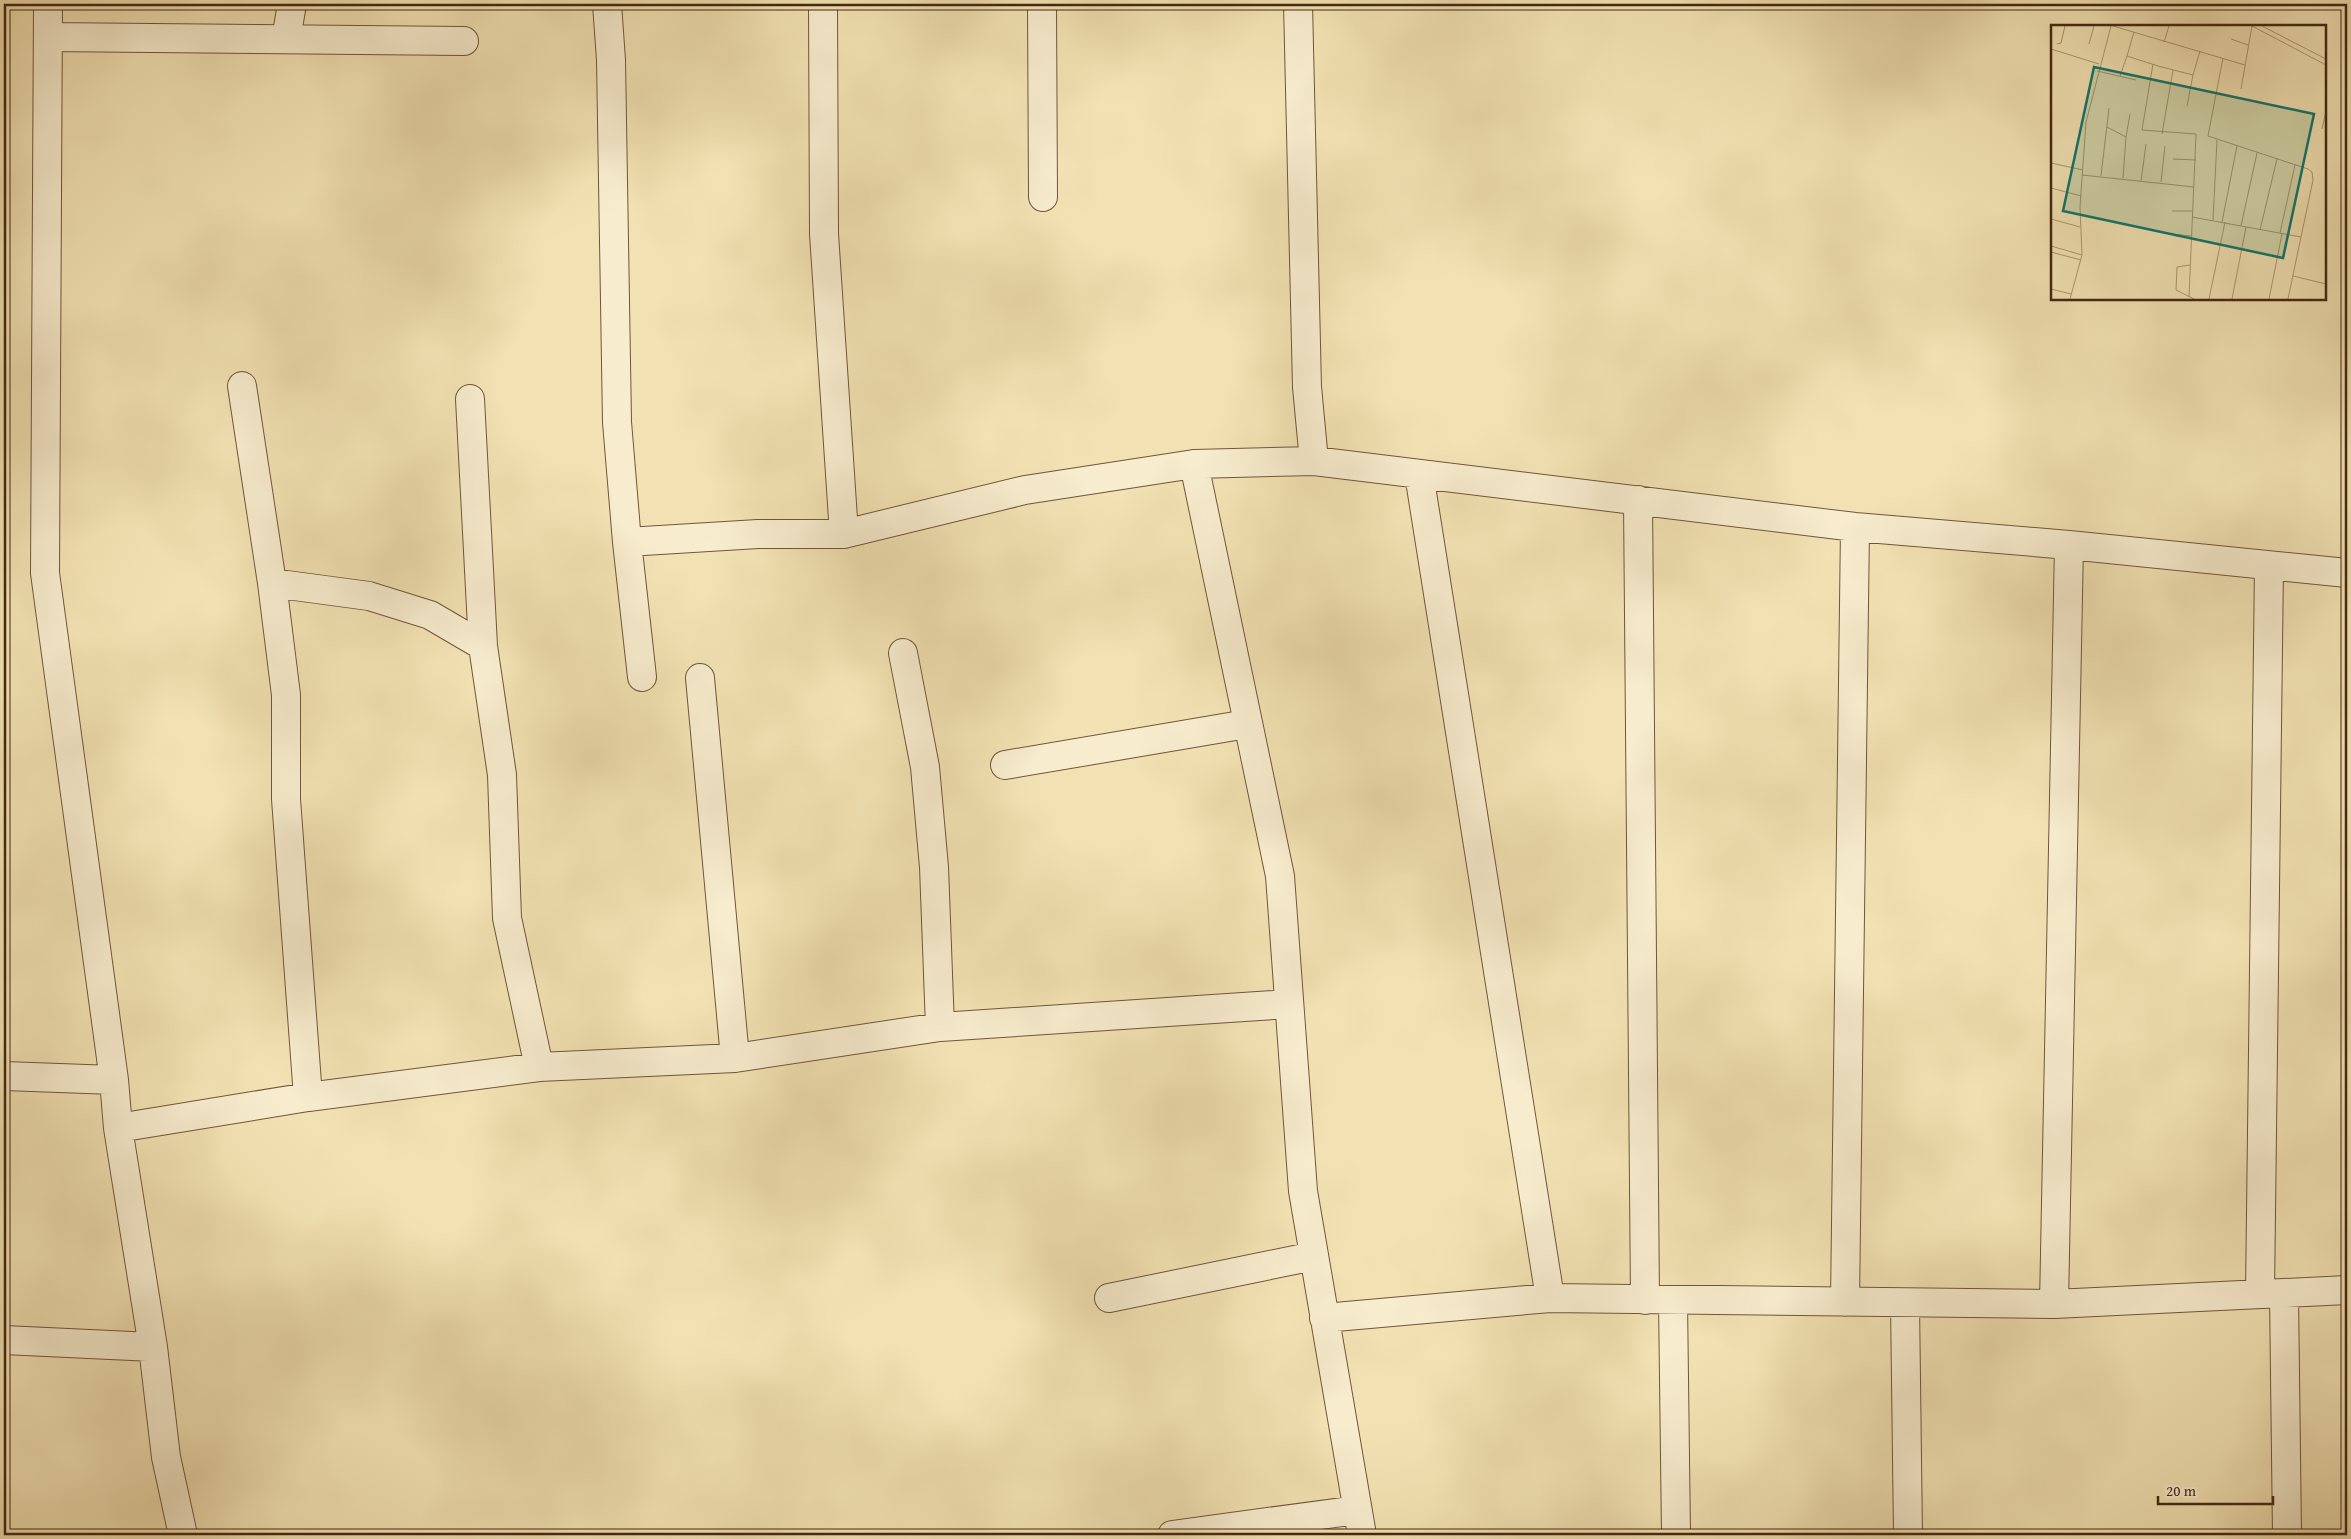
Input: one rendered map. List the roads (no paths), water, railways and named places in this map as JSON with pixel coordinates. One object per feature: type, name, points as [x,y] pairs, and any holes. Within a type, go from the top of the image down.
[{"type":"street","points":[[48,4],[45,573],[114,1080],[118,1128],[153,1347],[166,1457],[183,1535]]},
{"type":"street","points":[[286,39],[292,4]]},
{"type":"street","points":[[606,4],[611,60],[617,422],[627,542],[642,677]]},
{"type":"street","points":[[822,4],[824,234],[844,534]]},
{"type":"street","points":[[1042,4],[1043,197]]},
{"type":"street","points":[[1298,4],[1307,387],[1314,461]]},
{"type":"street","points":[[48,36],[464,41]]},
{"type":"street","points":[[242,386],[272,583],[286,695],[286,799],[308,1097]]},
{"type":"street","points":[[470,399],[483,646],[502,776],[507,918],[539,1067]]},
{"type":"street","points":[[627,542],[758,534],[844,534],[1025,490],[1194,464],[1314,461],[1855,527],[2068,545],[2347,574]]},
{"type":"street","points":[[1172,1535],[1360,1523],[1303,1191],[1280,876],[1194,464]]},
{"type":"street","points":[[1419,474],[1550,1298]]},
{"type":"street","points":[[1638,500],[1645,1300]]},
{"type":"street","points":[[1845,1302],[1855,527]]},
{"type":"street","points":[[2054,1304],[2068,545]]},
{"type":"street","points":[[2269,566],[2272,1294],[2287,1535]]},
{"type":"street","points":[[272,583],[369,596],[430,615],[483,646]]},
{"type":"street","points":[[904,653],[925,767],[934,867],[940,1027]]},
{"type":"street","points":[[700,678],[735,1058]]},
{"type":"street","points":[[1005,765],[1247,724]]},
{"type":"street","points":[[118,1128],[308,1097],[539,1067],[735,1058],[940,1027],[1289,1004]]},
{"type":"street","points":[[4,1076],[114,1080]]},
{"type":"street","points":[[1109,1298],[1314,1256]]},
{"type":"street","points":[[1324,1318],[1550,1298],[2054,1304],[2347,1290]]},
{"type":"street","points":[[1673,1300],[1676,1535]]},
{"type":"street","points":[[1905,1303],[1908,1535]]},
{"type":"street","points":[[4,1340],[153,1347]]}]
